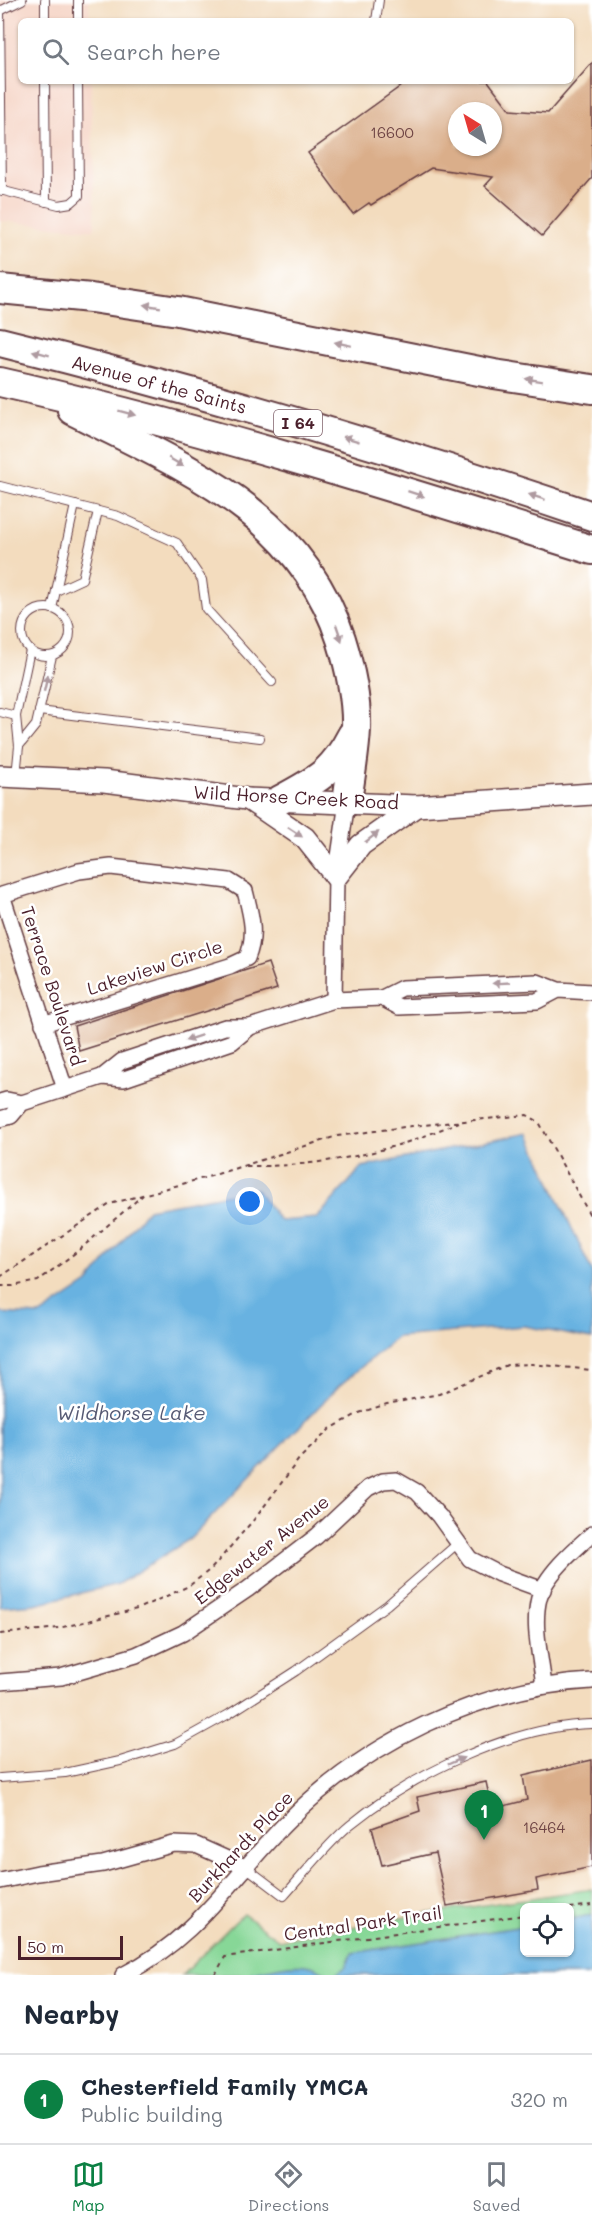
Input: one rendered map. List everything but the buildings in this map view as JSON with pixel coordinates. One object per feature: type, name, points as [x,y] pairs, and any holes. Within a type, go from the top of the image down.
[{"type":"highway","points":[[0,290],[113,301],[178,311],[494,374],[592,389]]},
{"type":"highway","name":"Avenue of the Saints","points":[[0,342],[348,438],[592,516]]},
{"type":"highway","name":"Avenue of the Saints","points":[[0,382],[281,454],[405,490],[592,550]]},
{"type":"highway","points":[[30,388],[139,442],[185,468],[256,514],[280,537],[315,580],[336,625],[351,675],[356,728],[347,802]]},
{"type":"highway","points":[[280,800],[320,778],[334,766],[356,728]]},
{"type":"main road","name":"Wild Horse Creek Road","points":[[8,776],[104,782],[247,799],[416,806],[592,794]]},
{"type":"main road","points":[[247,799],[305,838],[336,877],[361,845],[416,806]]},
{"type":"street","points":[[334,1000],[336,877],[347,802]]},
{"type":"street","name":"Lakeview Circle","points":[[1,895],[79,872],[111,867],[229,881],[244,891],[250,914],[253,943],[247,958],[230,966],[43,1024]]},
{"type":"street","name":"Terrace Boulevard","points":[[1,895],[65,1089]]},
{"type":"street","points":[[0,1102],[7,1100],[22,1103],[102,1077],[122,1061],[225,1027],[250,1027],[334,1000],[382,998],[402,988],[537,982],[558,990],[592,992]]},
{"type":"street","points":[[0,1119],[11,1116],[22,1103]]},
{"type":"street","name":"Edgewater Avenue","points":[[0,1682],[61,1677],[136,1655],[183,1633],[248,1589],[317,1536],[368,1488],[383,1482],[396,1480],[417,1492],[439,1516],[470,1559],[499,1574],[543,1590]]},
{"type":"street","points":[[544,1686],[536,1625],[539,1598],[548,1580],[592,1534]]},
{"type":"street","name":"Burkhardt Place","points":[[123,1975],[149,1962],[194,1926],[285,1824],[328,1785],[378,1750],[433,1722],[483,1702],[525,1689],[592,1681]]},
{"type":"street","points":[[0,1881],[103,1864],[174,1844],[196,1845],[247,1868]]},
{"type":"lane","points":[[22,0],[0,11],[1,191],[59,205],[71,203],[79,196],[78,84]]},
{"type":"lane","points":[[45,0],[45,18]]},
{"type":"lane","points":[[78,0],[78,18]]},
{"type":"lane","points":[[376,18],[379,0]]},
{"type":"lane","points":[[45,84],[46,202]]},
{"type":"lane","points":[[0,486],[118,516],[177,543],[202,580],[206,609],[272,682]]},
{"type":"lane","points":[[52,609],[75,505]]},
{"type":"lane","points":[[56,591],[82,579],[98,511]]},
{"type":"lane","points":[[52,609],[65,617],[70,632],[65,647],[52,656],[44,657],[30,651],[22,637],[24,621],[36,610],[52,609]]},
{"type":"lane","points":[[19,746],[16,716],[30,651]]},
{"type":"lane","points":[[8,776],[19,746],[36,725],[52,656]]},
{"type":"lane","points":[[39,711],[260,738]]},
{"type":"lane","points":[[0,712],[16,716]]},
{"type":"lane","points":[[0,1778],[65,1773],[120,1761],[175,1744],[229,1714],[296,1671],[387,1605],[457,1544]]},
{"type":"lane","points":[[247,1868],[284,1896],[349,1826],[404,1787],[449,1763],[482,1750],[558,1728],[592,1724]]},
{"type":"path","points":[[0,1277],[110,1204],[338,1136],[462,1121],[527,1115],[539,1122],[592,1219]]},
{"type":"path","points":[[243,1166],[291,1165],[368,1154],[400,1145],[462,1121]]},
{"type":"path","points":[[0,1286],[38,1281],[79,1250],[146,1193]]},
{"type":"path","points":[[0,1634],[59,1628],[137,1609],[189,1586],[212,1568],[227,1551],[257,1516],[298,1459],[330,1429],[359,1413],[387,1404],[440,1394],[507,1365],[532,1364],[592,1370]]},
{"type":"path","points":[[574,1907],[592,1905]]},
{"type":"path","name":"Central Park Trail","points":[[215,1975],[225,1957],[520,1916]]},
{"type":"shaded area","points":[[0,0],[89,0],[90,18],[18,18],[18,84],[91,84],[95,230],[0,221]]},
{"type":"green space","points":[[592,1889],[592,1975],[182,1975],[243,1914],[279,1940],[424,1914]]},
{"type":"water","name":"Wildhorse Lake","points":[[528,1133],[592,1272],[592,1339],[524,1326],[397,1337],[339,1386],[190,1539],[118,1584],[35,1604],[0,1607],[0,1313],[40,1315],[88,1283],[148,1209],[256,1189],[280,1221],[317,1218],[362,1167]]},
{"type":"water","points":[[592,1915],[592,1975],[334,1975],[346,1967],[352,1953],[520,1927],[520,1957],[574,1957],[574,1918]]},
{"type":"water","points":[[297,1964],[311,1966],[334,1975],[249,1975],[252,1972]]},
{"type":"place","name":"Chesterfield Family YMCA","points":[[484,1840]]}]
